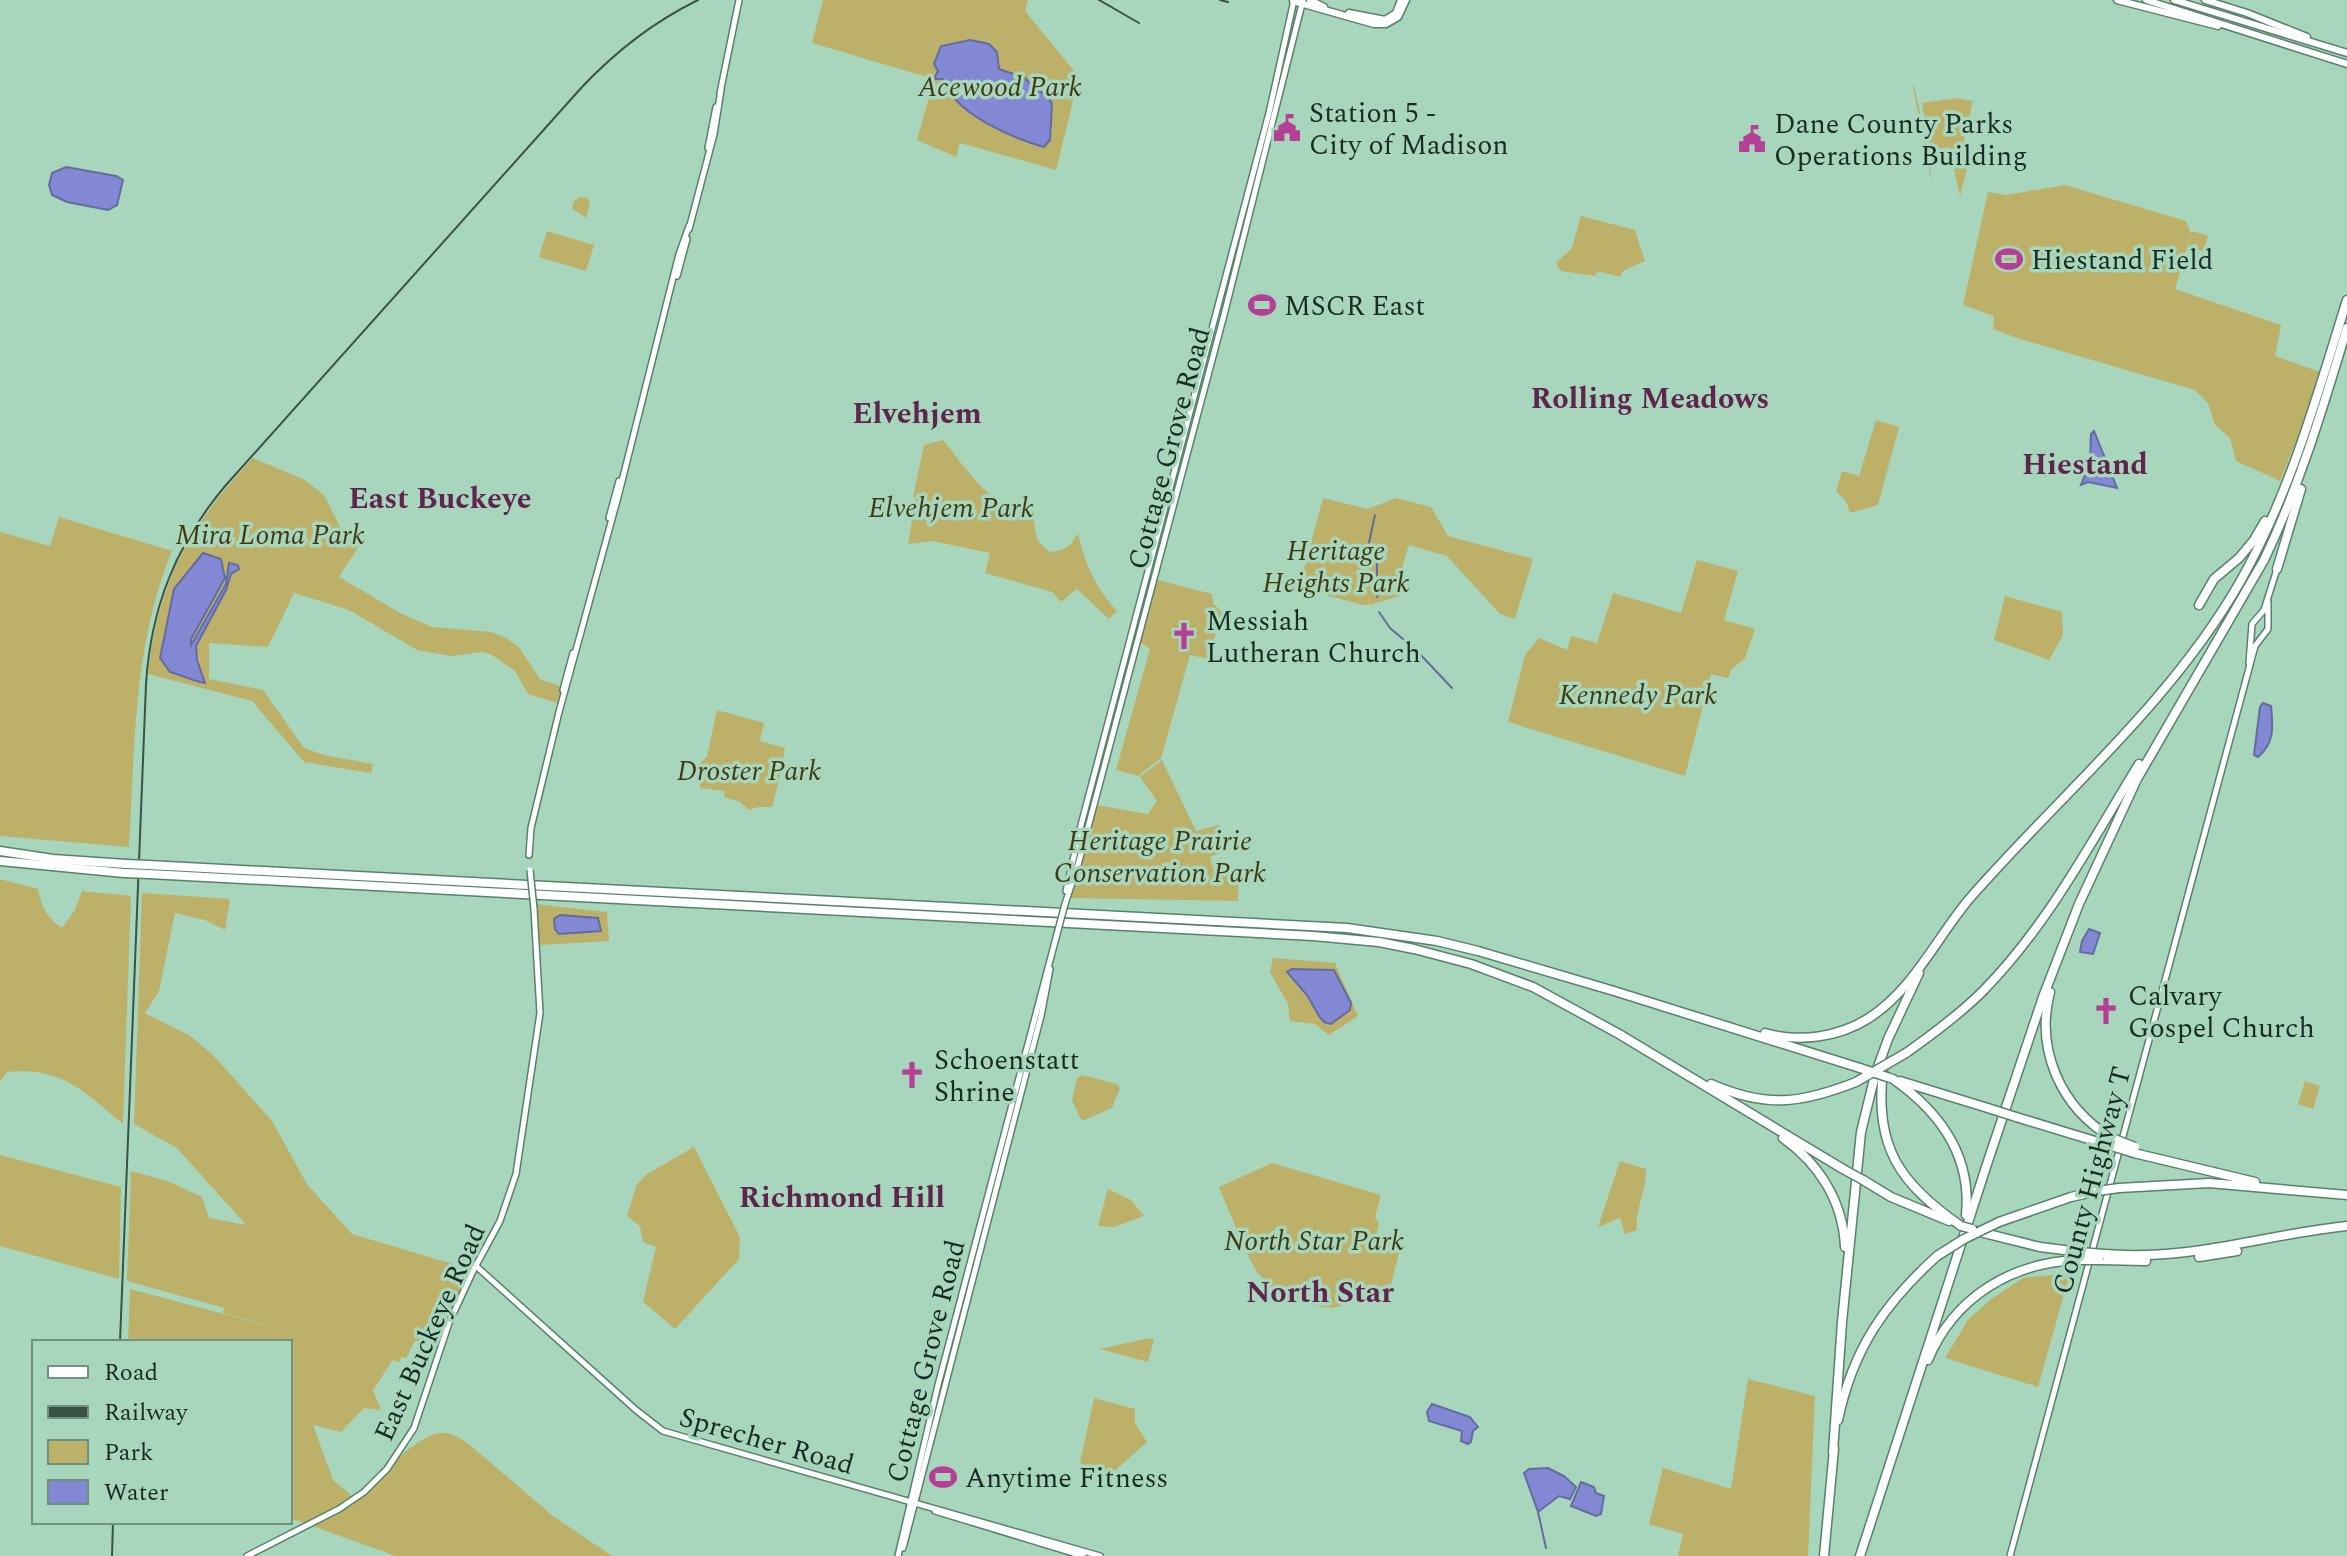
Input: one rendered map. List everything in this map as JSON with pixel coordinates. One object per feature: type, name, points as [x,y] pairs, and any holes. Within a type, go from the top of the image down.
[{"type":"highway","points":[[0,861],[1347,928],[1437,941],[1770,1035],[1817,1037],[1844,1031],[1881,1010],[1999,866],[2153,704],[2213,625],[2270,524],[2312,410],[2346,301]]},
{"type":"highway","points":[[1681,1072],[1733,1094],[1770,1102],[1812,1097],[1856,1082],[1906,1053],[1973,1001],[2029,937],[2173,714],[2264,560],[2304,468],[2347,328]]},
{"type":"highway","points":[[2199,605],[2214,579],[2239,558],[2260,531],[2312,410]]},
{"type":"highway","points":[[2277,569],[2318,422]]},
{"type":"highway","points":[[1860,1556],[2043,997],[2084,892],[2124,805],[2173,714]]},
{"type":"highway","points":[[0,851],[125,869]]},
{"type":"highway","points":[[148,870],[1379,942],[1471,964],[1533,987],[1601,1023],[1891,1197],[1961,1226],[2012,1241],[2079,1256],[2141,1257],[2187,1254],[2347,1226]]},
{"type":"highway","points":[[2084,892],[2052,985],[2046,1036],[2051,1064],[2066,1095],[2110,1142]]},
{"type":"highway","points":[[1824,1556],[1842,1322],[1861,1132],[1875,1075],[1896,1019],[1928,955]]},
{"type":"highway","points":[[1614,991],[2016,1117],[2211,1172],[2283,1188]]},
{"type":"highway","points":[[1896,1019],[1882,1085],[1887,1140],[1910,1184],[1961,1226]]},
{"type":"highway","points":[[1892,1078],[1931,1108],[1956,1146],[1963,1164],[1968,1196],[1964,1236]]},
{"type":"highway","points":[[1754,1116],[1809,1160],[1835,1200],[1844,1240],[1842,1322]]},
{"type":"highway","points":[[1833,1452],[1842,1400],[1865,1340],[1896,1295],[1937,1256],[1964,1239],[1999,1222],[2071,1197],[2119,1188],[2209,1183],[2347,1195]]},
{"type":"highway","points":[[1912,1398],[1939,1339],[1952,1319],[1979,1293],[2022,1269],[2079,1256]]},
{"type":"main road","name":"East Buckeye Road","points":[[247,1556],[339,1509],[364,1492],[387,1469],[414,1428],[449,1323],[510,1197],[522,1142],[540,1013],[527,842],[531,818],[606,538],[614,496],[706,165],[739,0]]},
{"type":"main road","points":[[1294,0],[1382,21],[1396,13],[1403,0]]},
{"type":"main road","name":"Cottage Grove Road","points":[[899,1556],[1041,1016],[1082,821],[1271,108],[1294,0]]},
{"type":"main road","points":[[1304,2],[1383,24],[1398,17],[1403,0]]},
{"type":"main road","points":[[2117,0],[2251,34]]},
{"type":"main road","points":[[2146,0],[2347,64]]},
{"type":"main road","points":[[2174,0],[2345,52]]},
{"type":"main road","points":[[2205,0],[2345,52]]},
{"type":"main road","points":[[2221,0],[2235,9]]},
{"type":"main road","name":"Cottage Grove Road","points":[[1065,904],[1223,319],[1304,2]]},
{"type":"main road","points":[[2268,602],[2252,623],[2256,634],[2263,635],[2268,629],[2268,602],[2277,569]]},
{"type":"main road","points":[[2258,618],[2268,623]]},
{"type":"main road","name":"County Highway T","points":[[2248,676],[2252,629]]},
{"type":"main road","name":"County Highway T","points":[[2010,1556],[2257,641],[2263,635]]},
{"type":"main road","name":"Sprecher Road","points":[[476,1266],[663,1431],[1100,1556]]},
{"type":"main road","name":"Sprecher Road","points":[[913,1503],[1083,1556]]},
{"type":"main road","points":[[1054,1556],[1059,1549]]},
{"type":"green space","name":"Acewood Park","points":[[823,0],[1028,0],[1025,11],[1079,77],[1056,170],[960,143],[956,157],[917,140],[934,79],[812,43]]},
{"type":"green space","points":[[1913,87],[1929,154],[1932,183]]},
{"type":"green space","points":[[1956,98],[1973,101],[1964,141],[1973,145],[1960,196],[1949,147],[1930,150],[1922,103]]},
{"type":"green space","points":[[2065,185],[2186,221],[2191,234],[2175,289],[2281,325],[2275,356],[2320,372],[2280,481],[2236,461],[2230,438],[2215,425],[2208,403],[2195,390],[2017,338],[1993,329],[1994,316],[1963,305],[1988,192],[2007,195]]},
{"type":"green space","points":[[580,197],[590,202],[586,218],[572,208],[574,201]]},
{"type":"green space","points":[[1581,216],[1635,230],[1645,261],[1623,271],[1620,277],[1598,271],[1595,276],[1561,271],[1556,263],[1572,248]]},
{"type":"green space","points":[[547,231],[594,245],[586,271],[539,257]]},
{"type":"green space","points":[[2192,231],[2208,236],[2204,251],[2188,247]]},
{"type":"green space","points":[[1876,420],[1899,427],[1878,505],[1850,513],[1846,501],[1836,491],[1842,471],[1859,476]]},
{"type":"green space","name":"Elvehjem Park","points":[[943,440],[971,476],[993,497],[1005,506],[1033,517],[1037,539],[1049,552],[1066,547],[1078,533],[1092,575],[1117,611],[1109,619],[1077,589],[1061,602],[1052,592],[985,573],[990,553],[933,541],[908,544],[916,498],[913,497],[924,445]]},
{"type":"green space","name":"Mira Loma Park","points":[[253,458],[303,479],[324,495],[341,529],[360,544],[339,577],[400,613],[432,627],[491,632],[506,638],[519,647],[540,679],[562,687],[558,703],[528,694],[515,671],[492,655],[483,652],[451,656],[417,650],[349,610],[294,593],[268,647],[209,643],[209,679],[263,690],[304,748],[373,764],[371,773],[304,762],[252,701],[148,674],[160,610],[180,557],[211,508]]},
{"type":"green space","name":"Heritage Heights Park","points":[[1323,498],[1368,509],[1396,498],[1431,507],[1448,536],[1533,559],[1515,619],[1500,614],[1447,556],[1409,545],[1401,572],[1400,596],[1369,605],[1369,596],[1368,605],[1363,605],[1299,588]]},
{"type":"green space","points":[[59,517],[172,551],[159,587],[143,660],[135,734],[129,847],[0,836],[0,532],[50,546]]},
{"type":"green space","name":"Kennedy Park","points":[[1697,560],[1738,571],[1724,620],[1755,629],[1745,658],[1731,670],[1728,678],[1711,674],[1685,776],[1508,722],[1525,655],[1539,638],[1567,650],[1571,636],[1597,643],[1613,593],[1681,613]]},
{"type":"green space","points":[[1154,579],[1212,594],[1213,603],[1225,615],[1218,625],[1209,659],[1190,655],[1161,758],[1138,776],[1116,770],[1150,649],[1137,640]]},
{"type":"green space","points":[[2005,596],[2062,612],[2063,635],[2049,660],[1994,640]]},
{"type":"green space","name":"Droster Park","points":[[717,710],[764,723],[760,741],[785,748],[781,770],[797,773],[781,772],[772,807],[749,810],[740,802],[724,797],[725,791],[700,788],[699,764],[707,757]]},
{"type":"green space","name":"Heritage Prairie Conservation Park","points":[[1162,760],[1196,831],[1219,825],[1230,849],[1210,857],[1216,878],[1239,872],[1238,901],[1070,898],[1096,805],[1148,814],[1157,801],[1140,777]]},
{"type":"green space","points":[[0,879],[38,889],[46,911],[62,928],[75,910],[82,891],[131,896],[123,1124],[84,1092],[58,1077],[26,1071],[7,1072],[0,1082]]},
{"type":"green space","points":[[142,893],[230,899],[225,930],[205,920],[175,913],[159,991],[145,1013],[189,1035],[213,1055],[272,1121],[307,1184],[352,1234],[473,1271],[447,1330],[428,1326],[406,1358],[401,1357],[400,1362],[393,1360],[373,1390],[381,1410],[364,1408],[341,1432],[313,1425],[333,1480],[352,1496],[343,1501],[344,1505],[418,1442],[441,1433],[449,1434],[470,1445],[553,1516],[612,1556],[396,1556],[292,1519],[292,1340],[128,1340],[130,1289],[318,1339],[223,1313],[224,1308],[127,1281],[131,1171],[170,1182],[202,1197],[209,1218],[246,1225],[177,1148],[134,1124]]},
{"type":"green space","points":[[535,904],[607,912],[609,941],[539,945]]},
{"type":"green space","points":[[1273,958],[1335,963],[1358,1016],[1329,1035],[1315,1024],[1290,1021],[1288,1004],[1270,972]]},
{"type":"green space","points":[[1082,1075],[1117,1084],[1120,1088],[1112,1108],[1082,1121],[1072,1101],[1077,1078]]},
{"type":"green space","points":[[2305,1081],[2320,1086],[2313,1109],[2298,1104]]},
{"type":"green space","points":[[694,1147],[740,1237],[739,1259],[675,1329],[643,1302],[656,1247],[643,1242],[640,1226],[627,1216],[637,1184],[647,1174]]},
{"type":"green space","points":[[0,1155],[121,1187],[119,1279],[0,1246]]},
{"type":"green space","points":[[1620,1161],[1646,1169],[1637,1230],[1625,1234],[1620,1218],[1598,1227]]},
{"type":"green space","name":"North Star Park","points":[[1272,1163],[1381,1195],[1375,1217],[1379,1224],[1376,1235],[1402,1242],[1387,1299],[1333,1308],[1321,1307],[1293,1300],[1271,1287],[1257,1272],[1219,1187]]},
{"type":"green space","points":[[1108,1189],[1131,1200],[1144,1216],[1114,1227],[1098,1226]]},
{"type":"green space","points":[[2070,1273],[2038,1387],[1945,1358],[1968,1320],[1990,1300],[2023,1278]]},
{"type":"green space","points":[[1150,1338],[1154,1340],[1148,1362],[1100,1349]]},
{"type":"green space","points":[[1748,1379],[1815,1396],[1808,1556],[1678,1556],[1683,1534],[1649,1524],[1663,1468],[1731,1489]]},
{"type":"green space","points":[[1094,1398],[1135,1409],[1135,1423],[1147,1442],[1109,1476],[1080,1463]]},
{"type":"water","points":[[970,40],[989,44],[997,52],[999,69],[1025,78],[1035,89],[1047,95],[1052,104],[1050,140],[1044,147],[985,122],[958,103],[943,79],[934,79],[938,71],[934,64],[941,46]]},
{"type":"water","points":[[66,167],[123,180],[117,205],[108,210],[67,202],[52,195],[49,185],[52,173]]},
{"type":"water","points":[[2094,431],[2117,488],[2088,482],[2081,485],[2090,462],[2091,434]]},
{"type":"water","points":[[203,553],[221,559],[225,578],[191,639],[191,645],[226,584],[229,563],[238,565],[239,569],[231,574],[226,590],[196,646],[205,683],[170,672],[160,658],[174,589]]},
{"type":"water","points":[[2263,703],[2271,706],[2272,727],[2270,740],[2258,757],[2254,755]]},
{"type":"water","points":[[560,915],[598,918],[601,931],[559,934],[554,919]]},
{"type":"water","points":[[2089,929],[2100,933],[2093,954],[2080,952]]},
{"type":"water","points":[[1292,969],[1334,970],[1351,1003],[1350,1010],[1331,1024],[1324,1022],[1287,972]]},
{"type":"water","points":[[1432,1404],[1470,1417],[1478,1427],[1473,1431],[1471,1442],[1461,1441],[1462,1431],[1429,1421],[1427,1412]]},
{"type":"water","points":[[1548,1468],[1576,1487],[1570,1499],[1559,1496],[1538,1512],[1524,1473],[1529,1469]]},
{"type":"water","points":[[1581,1482],[1594,1487],[1596,1493],[1604,1496],[1601,1514],[1596,1516],[1571,1506]]},
{"type":"waterway","points":[[1375,515],[1368,547],[1377,562],[1377,597]]},
{"type":"waterway","points":[[1379,612],[1390,628],[1452,688]]},
{"type":"waterway","points":[[1538,1512],[1546,1548]]},
{"type":"railway","points":[[120,1340],[146,684],[154,629],[169,578],[193,530],[226,485],[582,87],[636,38],[698,0]]},
{"type":"railway","points":[[1099,0],[1139,23]]},
{"type":"railway","points":[[1220,0],[1228,2]]},
{"type":"railway","points":[[112,1556],[113,1524]]},
{"type":"place","name":"Station 5 - City of Madison","points":[[1287,128]]},
{"type":"place","name":"Dane County Parks Operations Building","points":[[1752,139]]},
{"type":"place","name":"Hiestand Field","points":[[2009,259]]},
{"type":"place","name":"MSCR East","points":[[1262,305]]},
{"type":"place","name":"Messiah Lutheran Church","points":[[1184,636]]},
{"type":"place","name":"Calvary Gospel Church","points":[[2106,1011]]},
{"type":"place","name":"Schoenstatt Shrine","points":[[912,1075]]},
{"type":"place","name":"Anytime Fitness","points":[[943,1477]]},
{"type":"district","name":"Rolling Meadows","points":[[1650,398]]},
{"type":"district","name":"Elvehjem","points":[[917,413]]},
{"type":"district","name":"Hiestand","points":[[2085,464]]},
{"type":"district","name":"East Buckeye","points":[[440,498]]},
{"type":"district","name":"Richmond Hill","points":[[842,1197]]},
{"type":"district","name":"North Star","points":[[1320,1292]]}]
